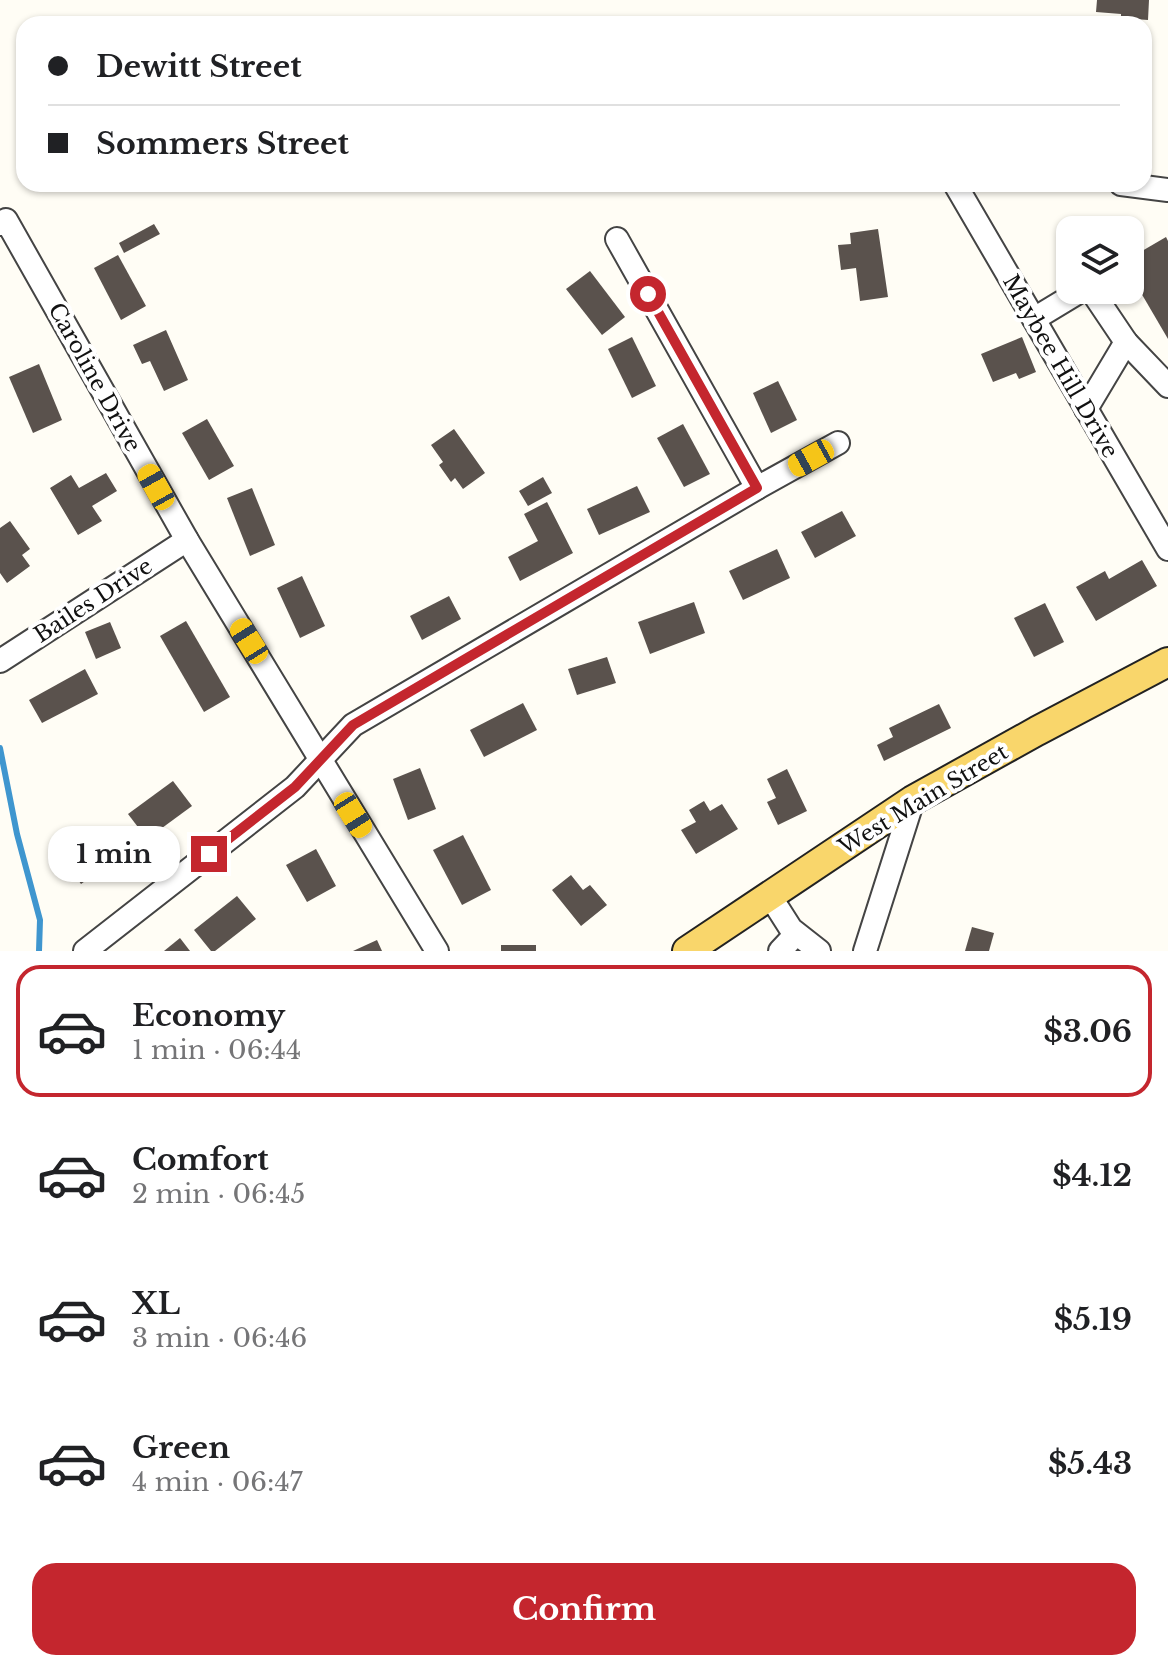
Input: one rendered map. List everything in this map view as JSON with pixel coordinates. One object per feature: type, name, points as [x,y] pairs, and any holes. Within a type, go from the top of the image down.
[{"type":"main road","name":"West Main Street","points":[[704,946],[770,896],[913,800],[1168,662]]},
{"type":"street","name":"Maybee Hill Drive","points":[[960,192],[1168,549]]},
{"type":"street","name":"Caroline Drive","points":[[0,224],[6,220],[187,540],[437,951]]},
{"type":"street","points":[[617,239],[757,488]]},
{"type":"street","points":[[1034,319],[1059,304]]},
{"type":"street","points":[[1100,304],[1126,342],[1168,386]]},
{"type":"street","points":[[1086,409],[1126,342]]},
{"type":"street","points":[[85,951],[295,787],[353,725],[838,443]]},
{"type":"street","name":"Bailes Drive","points":[[0,661],[187,540]]},
{"type":"street","points":[[865,951],[913,800]]},
{"type":"street","points":[[770,896],[791,929],[819,951]]},
{"type":"street","points":[[780,951],[796,934]]},
{"type":"building","points":[[1097,0],[1149,0],[1148,16],[1096,12]]},
{"type":"building","points":[[154,224],[160,234],[124,253],[119,243]]},
{"type":"building","points":[[878,229],[888,297],[860,301],[856,268],[841,270],[838,245],[851,244],[850,233]]},
{"type":"building","points":[[1166,237],[1168,241],[1168,339],[1144,298],[1144,250]]},
{"type":"building","points":[[118,255],[146,306],[121,320],[94,268]]},
{"type":"building","points":[[590,271],[625,317],[602,335],[566,289]]},
{"type":"building","points":[[166,330],[188,380],[164,391],[150,361],[142,364],[133,345]]},
{"type":"building","points":[[632,337],[656,386],[632,398],[608,349]]},
{"type":"building","points":[[1022,337],[1036,372],[1019,379],[1016,373],[993,382],[981,354]]},
{"type":"building","points":[[39,364],[62,420],[33,433],[9,377]]},
{"type":"building","points":[[778,381],[797,420],[771,433],[753,393]]},
{"type":"building","points":[[207,419],[234,466],[209,480],[182,433]]},
{"type":"building","points":[[683,424],[710,474],[684,487],[657,438]]},
{"type":"building","points":[[454,429],[485,473],[463,489],[455,478],[451,482],[439,465],[443,462],[431,445]]},
{"type":"building","points":[[106,473],[117,491],[92,506],[102,521],[78,535],[50,488],[71,475],[79,488]]},
{"type":"building","points":[[543,477],[552,493],[528,506],[519,491]]},
{"type":"building","points":[[637,486],[650,512],[599,535],[587,509]]},
{"type":"building","points":[[252,488],[275,545],[250,556],[227,498]]},
{"type":"building","points":[[547,502],[573,553],[520,581],[508,557],[538,541],[524,514]]},
{"type":"building","points":[[842,511],[856,536],[815,558],[801,532]]},
{"type":"building","points":[[10,521],[30,549],[22,555],[30,566],[7,583],[0,573],[0,528]]},
{"type":"building","points":[[777,549],[790,578],[743,600],[729,571]]},
{"type":"building","points":[[1142,560],[1157,586],[1096,621],[1076,587],[1105,571],[1109,579]]},
{"type":"building","points":[[302,576],[325,626],[300,638],[277,588]]},
{"type":"building","points":[[449,596],[461,619],[422,640],[410,616]]},
{"type":"building","points":[[694,602],[705,633],[650,654],[638,622]]},
{"type":"building","points":[[1045,603],[1064,642],[1034,657],[1014,618]]},
{"type":"building","points":[[186,621],[230,697],[204,712],[160,636]]},
{"type":"building","points":[[110,622],[121,648],[96,659],[85,632]]},
{"type":"building","points":[[607,657],[616,683],[577,695],[568,669]]},
{"type":"building","points":[[85,669],[98,694],[42,723],[29,700]]},
{"type":"building","points":[[523,703],[537,730],[484,757],[470,730]]},
{"type":"building","points":[[939,704],[951,728],[884,761],[877,745],[893,737],[889,728]]},
{"type":"building","points":[[420,768],[436,809],[408,820],[393,779]]},
{"type":"building","points":[[787,769],[807,811],[778,825],[767,802],[776,798],[767,779]]},
{"type":"building","points":[[173,781],[192,806],[147,839],[128,814]]},
{"type":"building","points":[[704,801],[710,811],[722,804],[738,829],[696,854],[681,830],[696,822],[689,810]]},
{"type":"building","points":[[108,832],[123,854],[81,884],[66,862]]},
{"type":"building","points":[[463,835],[491,890],[462,905],[433,850]]},
{"type":"building","points":[[316,849],[336,886],[307,902],[286,865]]},
{"type":"building","points":[[571,875],[583,890],[590,885],[607,905],[581,926],[552,890]]},
{"type":"building","points":[[237,896],[256,919],[211,951],[194,930]]},
{"type":"building","points":[[972,927],[994,933],[989,951],[965,951]]},
{"type":"building","points":[[180,938],[190,951],[164,951]]},
{"type":"building","points":[[377,940],[382,951],[353,951]]},
{"type":"building","points":[[501,945],[536,945],[536,951],[501,951]]},
{"type":"waterway","points":[[0,748],[17,834],[40,920],[39,951]]},
{"type":"route","points":[[209,854],[295,787],[353,725],[757,488],[648,294]]}]
